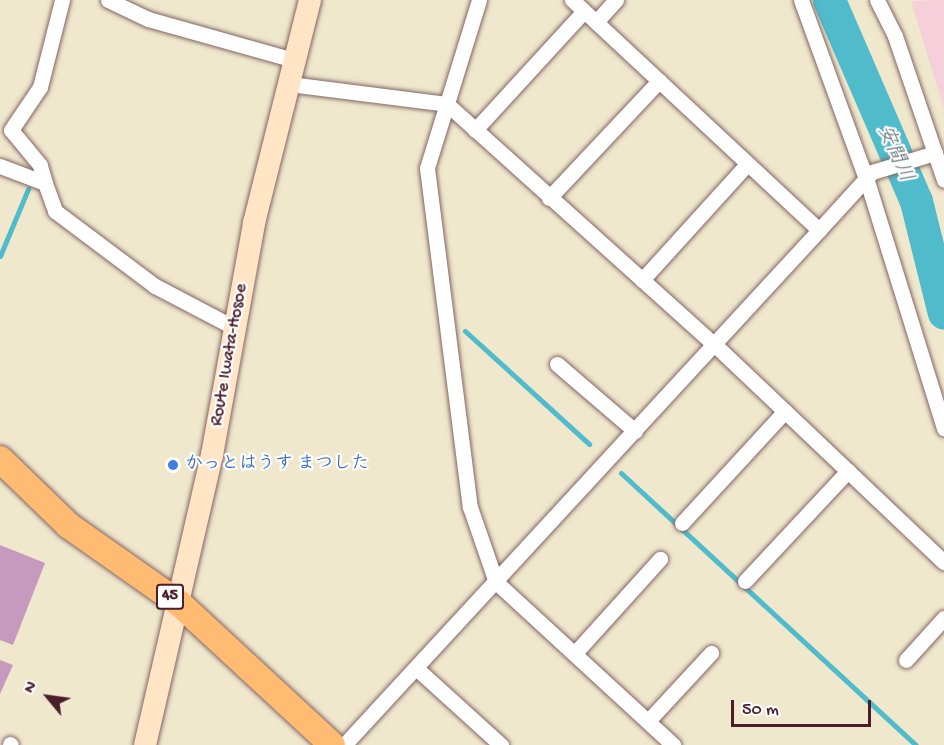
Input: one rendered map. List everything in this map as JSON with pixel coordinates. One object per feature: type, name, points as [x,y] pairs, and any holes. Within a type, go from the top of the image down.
[{"type":"main road","name":"Route Iwata-Hosoe","points":[[145,745],[180,604],[237,329],[254,223],[310,0]]},
{"type":"main road","name":"45","points":[[0,459],[68,525],[180,604],[332,745]]},
{"type":"street","points":[[62,0],[40,87],[11,130],[40,165],[55,211],[155,286],[237,329]]},
{"type":"street","points":[[108,0],[148,19],[294,60]]},
{"type":"street","points":[[479,0],[427,168],[470,507],[496,582],[673,745]]},
{"type":"street","points":[[572,0],[819,230]]},
{"type":"street","points":[[596,22],[616,0]]},
{"type":"street","points":[[801,0],[869,176],[944,428]]},
{"type":"street","points":[[877,0],[895,36],[929,155],[944,180]]},
{"type":"street","points":[[475,130],[584,11]]},
{"type":"street","points":[[549,198],[658,81]]},
{"type":"street","points":[[289,84],[447,104],[714,344],[944,562]]},
{"type":"street","points":[[344,745],[869,176],[929,155]]},
{"type":"street","points":[[642,280],[747,164]]},
{"type":"street","points":[[0,166],[45,183]]},
{"type":"street","points":[[557,364],[635,431]]},
{"type":"street","points":[[682,524],[785,411]]},
{"type":"street","points":[[744,581],[848,471]]},
{"type":"street","points":[[575,653],[660,559]]},
{"type":"street","points":[[906,660],[944,618]]},
{"type":"street","points":[[648,721],[711,652]]},
{"type":"street","points":[[416,668],[501,745]]},
{"type":"shaded area","points":[[944,0],[944,109],[911,1]]},
{"type":"building","points":[[0,545],[45,563],[13,645],[0,640]]},
{"type":"building","points":[[0,660],[13,665],[0,694]]},
{"type":"waterway","name":"安間川","points":[[829,0],[916,201],[944,313]]},
{"type":"waterway","points":[[0,256],[28,189]]},
{"type":"waterway","points":[[465,331],[589,444]]},
{"type":"waterway","points":[[621,473],[916,745]]},
{"type":"place","name":"かっとはうす まつした","points":[[173,465]]}]
